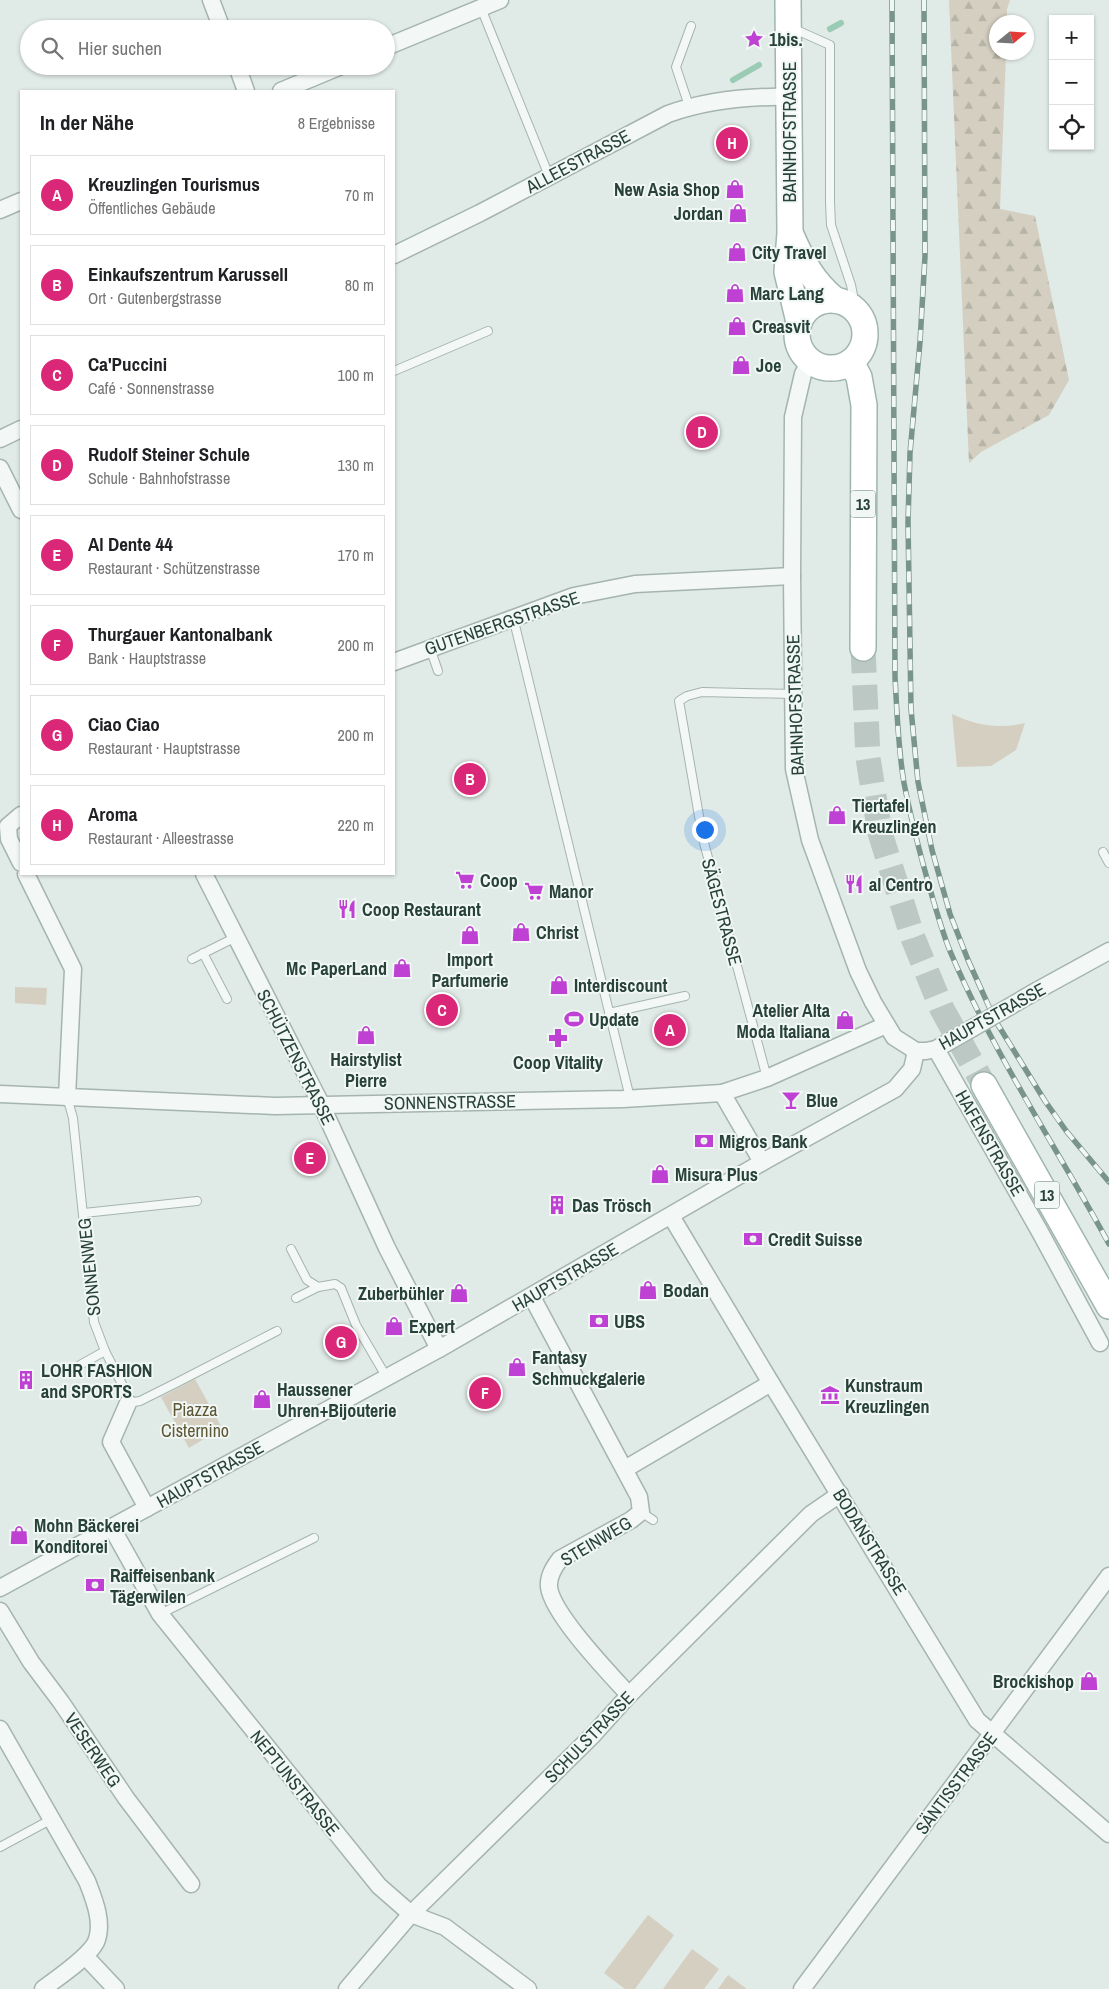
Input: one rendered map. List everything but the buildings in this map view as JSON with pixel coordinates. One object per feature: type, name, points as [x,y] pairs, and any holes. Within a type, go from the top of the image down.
[{"type":"main road","name":"BAHNHOFSTRASSE","points":[[788,0],[788,26],[780,97],[790,233],[787,272],[799,322]]},
{"type":"main road","name":"BAHNHOFSTRASSE","points":[[790,233],[805,267],[821,288],[845,306]]},
{"type":"main road","points":[[823,301],[845,306],[862,320],[864,343],[859,354],[851,362],[841,367],[819,366],[802,353],[796,332],[799,322],[804,313],[812,306],[823,301]]},
{"type":"main road","name":"13","points":[[851,362],[859,377],[864,405],[863,648]]},
{"type":"main road","name":"HAFENSTRASSE","points":[[984,1085],[1109,1306]]},
{"type":"street","points":[[211,0],[219,20]]},
{"type":"street","points":[[395,43],[500,0]]},
{"type":"street","points":[[240,75],[246,90]]},
{"type":"street","points":[[283,90],[319,75]]},
{"type":"street","name":"ALLEESTRASSE","points":[[395,255],[480,213],[668,114],[689,106],[734,98],[780,97]]},
{"type":"street","points":[[0,210],[20,201]]},
{"type":"street","name":"BAHNHOFSTRASSE","points":[[810,361],[803,374],[792,417],[792,694],[794,769],[810,840],[858,971],[886,1025],[894,1036],[916,1051]]},
{"type":"street","points":[[0,439],[20,429]]},
{"type":"street","points":[[0,468],[20,508]]},
{"type":"street","name":"GUTENBERGSTRASSE","points":[[395,662],[512,617],[574,596],[635,584],[792,576]]},
{"type":"street","points":[[20,816],[8,826],[9,839],[20,861]]},
{"type":"street","points":[[26,875],[73,969],[67,1097]]},
{"type":"street","name":"SCHÜTZENSTRASSE","points":[[205,875],[321,1104],[387,1248],[440,1349]]},
{"type":"street","name":"HAUPTSTRASSE","points":[[0,1588],[440,1349],[762,1162],[895,1089],[912,1069],[916,1051],[936,1049],[1109,951]]},
{"type":"street","name":"SONNENSTRASSE","points":[[0,1094],[275,1106],[630,1098],[722,1093],[767,1078],[886,1025]]},
{"type":"street","name":"HAFENSTRASSE","points":[[936,1049],[1040,1232],[1100,1343]]},
{"type":"street","points":[[722,1093],[762,1162]]},
{"type":"street","name":"BODANSTRASSE","points":[[671,1216],[771,1384],[977,1720],[1109,1834]]},
{"type":"street","name":"STEINWEG","points":[[532,1297],[625,1469],[647,1516],[631,1520],[560,1559],[554,1567],[549,1586],[551,1595],[561,1613],[592,1655],[629,1695]]},
{"type":"street","points":[[625,1469],[771,1384]]},
{"type":"street","points":[[128,1403],[111,1442],[148,1508]]},
{"type":"street","name":"SCHULSTRASSE","points":[[347,1989],[411,1914],[593,1734],[629,1695],[811,1514],[840,1494]]},
{"type":"street","name":"NEPTUNSTRASSE","points":[[112,1528],[160,1614],[372,1879],[411,1914],[445,1927],[528,1989]]},
{"type":"street","name":"SÄNTISSTRASSE","points":[[802,1989],[1109,1576]]},
{"type":"street","name":"VESERWEG","points":[[0,1611],[31,1662],[61,1702],[126,1798],[191,1884]]},
{"type":"street","points":[[0,1728],[87,1881],[96,1905],[99,1926],[96,1942],[85,1956],[42,1989]]},
{"type":"street","points":[[85,1956],[116,1989]]},
{"type":"lane","points":[[481,8],[549,176]]},
{"type":"lane","points":[[689,106],[676,66],[691,26]]},
{"type":"lane","points":[[788,26],[830,45],[831,224],[849,277],[845,306]]},
{"type":"lane","points":[[395,371],[488,331]]},
{"type":"lane","points":[[512,617],[630,1098]]},
{"type":"lane","points":[[430,648],[438,672]]},
{"type":"lane","name":"SÄGESTRASSE","points":[[767,1078],[703,839],[679,701],[687,696],[702,692],[792,694]]},
{"type":"lane","points":[[1103,852],[1109,863]]},
{"type":"lane","points":[[192,959],[236,937]]},
{"type":"lane","points":[[204,953],[227,1000]]},
{"type":"lane","points":[[609,1013],[686,996]]},
{"type":"lane","name":"SONNENWEG","points":[[67,1097],[73,1118],[94,1322],[128,1403]]},
{"type":"lane","points":[[84,1213],[197,1200]]},
{"type":"lane","points":[[291,1249],[307,1280],[318,1287]]},
{"type":"lane","points":[[296,1298],[318,1287],[335,1284],[341,1288],[356,1325],[386,1378]]},
{"type":"lane","points":[[128,1403],[168,1388],[277,1331]]},
{"type":"lane","points":[[71,1370],[105,1352]]},
{"type":"lane","points":[[160,1614],[314,1538]]},
{"type":"lane","points":[[0,1847],[52,1819]]},
{"type":"green space","points":[[949,0],[1010,0],[1007,15],[989,15],[989,60],[1006,60],[1000,209],[1035,216],[1069,380],[1049,415],[981,452],[969,463]]},
{"type":"green space","points":[[952,714],[979,724],[1006,726],[1025,723],[1016,750],[991,766],[957,767]]},
{"type":"green space","points":[[15,987],[47,988],[46,1005],[15,1003]]},
{"type":"green space","name":"Piazza Cisternino","points":[[195,1379],[222,1428],[189,1448],[161,1397]]},
{"type":"green space","points":[[648,1915],[674,1935],[635,1989],[625,1989],[604,1973]]},
{"type":"green space","points":[[692,1949],[719,1969],[704,1989],[663,1989]]},
{"type":"green space","points":[[728,1975],[747,1989],[718,1989]]},
{"type":"waterway","points":[[830,29],[841,23]]},
{"type":"waterway","points":[[733,80],[759,65]]},
{"type":"tunnel","points":[[863,648],[868,758],[880,833],[913,938],[942,1009],[984,1085]]},
{"type":"railway","points":[[892,0],[895,677],[899,743],[904,783],[926,876],[950,951],[1005,1063],[1109,1244]]},
{"type":"railway","points":[[924,0],[925,256],[920,342],[910,453],[908,522],[911,709],[918,782],[932,850],[950,914],[995,1020],[1045,1101],[1067,1132],[1109,1182]]},
{"type":"place","name":"1bis.","points":[[754,39]]},
{"type":"place","name":"Aroma","points":[[732,143]]},
{"type":"place","name":"New Asia Shop","points":[[735,189]]},
{"type":"place","name":"Jordan","points":[[738,213]]},
{"type":"place","name":"City Travel","points":[[737,252]]},
{"type":"place","name":"Marc Lang","points":[[735,293]]},
{"type":"place","name":"Creasvit","points":[[737,326]]},
{"type":"place","name":"Joe","points":[[741,365]]},
{"type":"place","name":"Rudolf Steiner Schule","points":[[702,432]]},
{"type":"place","name":"Einkaufszentrum Karussell","points":[[470,779]]},
{"type":"place","name":"Tiertafel Kreuzlingen","points":[[837,815]]},
{"type":"place","name":"Coop","points":[[465,880]]},
{"type":"place","name":"al Centro","points":[[854,884]]},
{"type":"place","name":"Manor","points":[[534,891]]},
{"type":"place","name":"Coop Restaurant","points":[[347,909]]},
{"type":"place","name":"Christ","points":[[521,932]]},
{"type":"place","name":"Import Parfumerie","points":[[470,935]]},
{"type":"place","name":"Mc PaperLand","points":[[402,968]]},
{"type":"place","name":"Interdiscount","points":[[559,985]]},
{"type":"place","name":"Ca'Puccini","points":[[442,1010]]},
{"type":"place","name":"Update","points":[[574,1019]]},
{"type":"place","name":"Atelier Alta Moda Italiana","points":[[845,1020]]},
{"type":"place","name":"Kreuzlingen Tourismus","points":[[670,1030]]},
{"type":"place","name":"Hairstylist Pierre","points":[[366,1035]]},
{"type":"place","name":"Coop Vitality","points":[[558,1038]]},
{"type":"place","name":"Blue","points":[[791,1100]]},
{"type":"place","name":"Migros Bank","points":[[704,1141]]},
{"type":"place","name":"Al Dente 44","points":[[310,1158]]},
{"type":"place","name":"Misura Plus","points":[[660,1174]]},
{"type":"place","name":"Das Trösch","points":[[557,1205]]},
{"type":"place","name":"Credit Suisse","points":[[753,1239]]},
{"type":"place","name":"Bodan","points":[[648,1290]]},
{"type":"place","name":"Zuberbühler","points":[[459,1293]]},
{"type":"place","name":"UBS","points":[[599,1321]]},
{"type":"place","name":"Expert","points":[[394,1326]]},
{"type":"place","name":"Ciao Ciao","points":[[341,1342]]},
{"type":"place","name":"Fantasy Schmuckgalerie","points":[[517,1367]]},
{"type":"place","name":"LOHR FASHION and SPORTS","points":[[26,1380]]},
{"type":"place","name":"Thurgauer Kantonalbank","points":[[485,1393]]},
{"type":"place","name":"Kunstraum Kreuzlingen","points":[[830,1395]]},
{"type":"place","name":"Haussener Uhren+Bijouterie","points":[[262,1399]]},
{"type":"place","name":"Mohn Bäckerei Konditorei","points":[[19,1535]]},
{"type":"place","name":"Raiffeisenbank Tägerwilen","points":[[95,1585]]},
{"type":"place","name":"Brockishop","points":[[1089,1681]]}]
